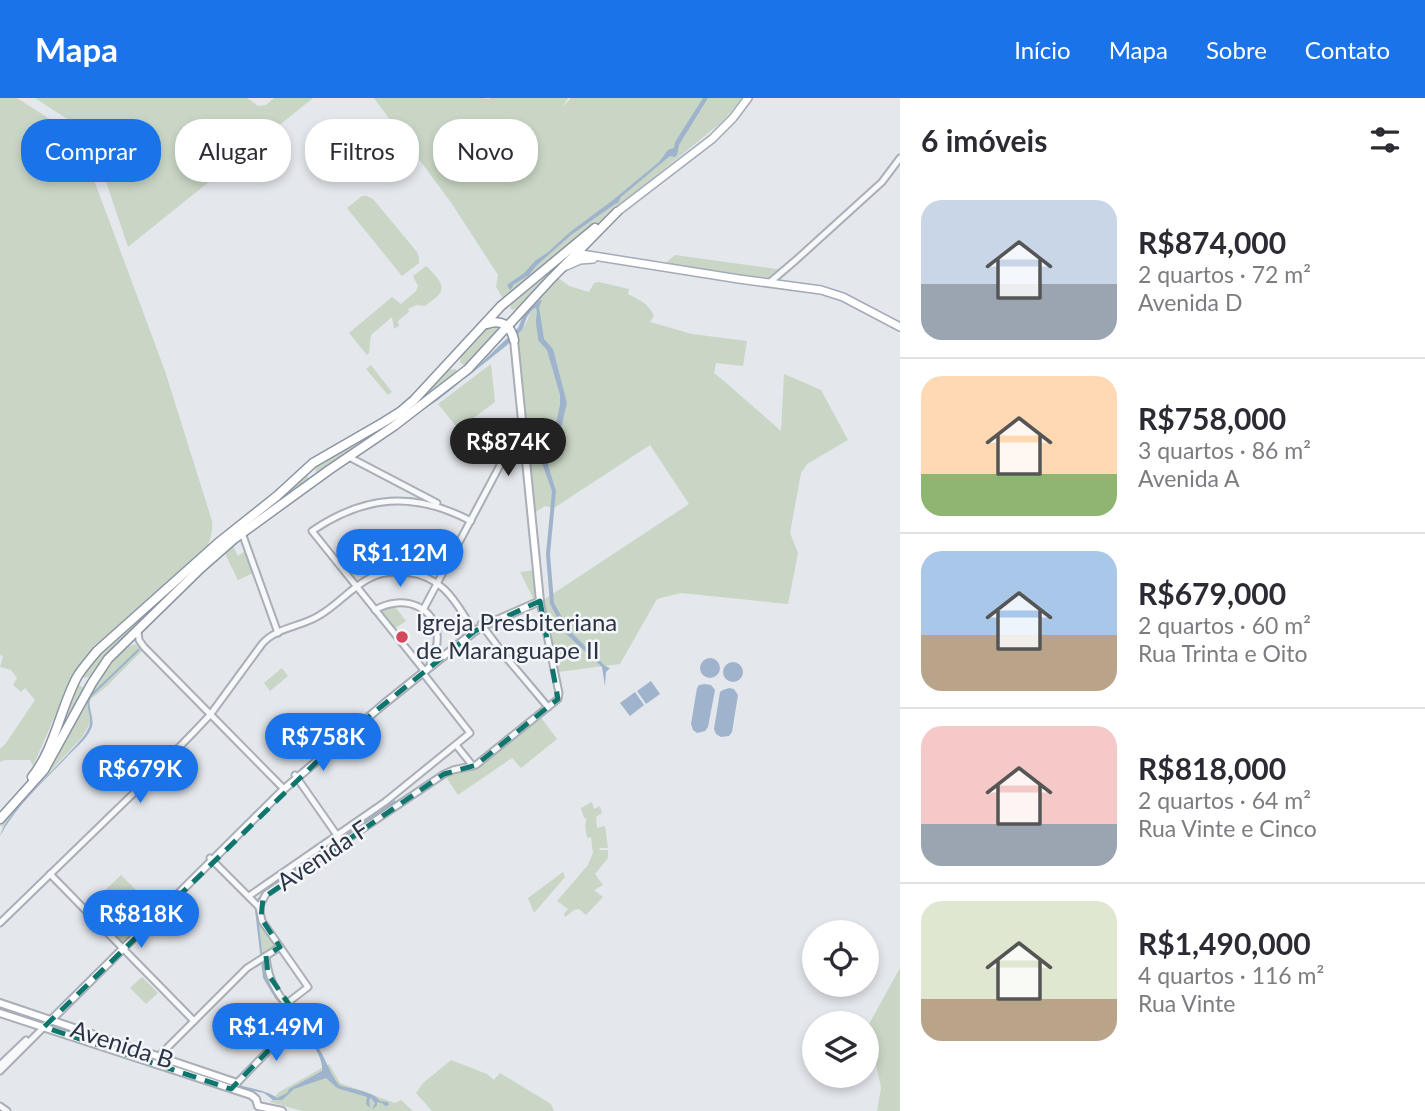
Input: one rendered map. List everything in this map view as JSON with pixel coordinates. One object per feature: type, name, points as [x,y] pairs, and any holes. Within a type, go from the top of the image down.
[{"type":"highway","points":[[83,668],[82,675],[86,679],[91,678],[201,568],[242,533],[422,405],[477,361],[494,342],[511,333],[523,310],[617,212]]},
{"type":"highway","points":[[370,442],[323,472],[315,472],[316,465],[400,412],[423,393],[501,306],[617,212]]},
{"type":"highway","points":[[587,255],[586,246],[589,240]]},
{"type":"highway","points":[[524,286],[511,301],[510,310],[521,308],[550,280]]},
{"type":"highway","points":[[484,325],[503,323],[511,333]]},
{"type":"highway","points":[[462,349],[459,360],[461,365],[466,366],[477,361]]},
{"type":"highway","points":[[422,405],[427,397],[457,372],[454,368],[443,370]]},
{"type":"highway","points":[[0,812],[36,771],[48,750],[72,689],[83,668],[97,651],[313,463],[355,440]]},
{"type":"highway","points":[[273,511],[306,484],[308,477],[302,476],[277,496]]},
{"type":"highway","points":[[0,819],[44,770],[100,669]]},
{"type":"highway","points":[[72,689],[76,685],[83,685],[85,695]]},
{"type":"main road","points":[[617,212],[712,139],[748,98]]},
{"type":"main road","points":[[561,256],[577,253],[821,290],[836,294],[900,327]]},
{"type":"main road","points":[[560,269],[580,260],[614,260]]},
{"type":"main road","points":[[423,671],[473,629],[540,599],[511,333]]},
{"type":"main road","points":[[46,1024],[282,787],[482,625]]},
{"type":"main road","points":[[211,859],[296,776]]},
{"type":"main road","name":"Avenida B","points":[[0,1003],[46,1024],[234,1086]]},
{"type":"main road","name":"Avenida B","points":[[0,1013],[158,1056],[234,1086],[254,1097],[258,1106],[282,1111]]},
{"type":"street","points":[[769,283],[882,181],[900,158]]},
{"type":"street","points":[[423,610],[522,424]]},
{"type":"street","points":[[349,457],[471,521]]},
{"type":"street","points":[[211,859],[255,902],[268,882],[339,838],[470,733],[312,531],[344,512],[387,501],[422,502],[449,510]]},
{"type":"street","points":[[242,533],[278,633]]},
{"type":"street","points":[[0,923],[210,715],[265,640],[318,617],[372,576],[393,572],[419,575],[438,583],[451,596],[473,629]]},
{"type":"street","name":"Avenida F","points":[[286,1004],[308,987],[263,922],[255,902],[444,774],[473,766],[558,699],[540,599]]},
{"type":"street","points":[[375,610],[394,602],[410,603],[423,610],[431,619],[437,636],[430,664]]},
{"type":"street","points":[[482,625],[548,708]]},
{"type":"street","points":[[138,630],[139,640],[144,647],[282,787]]},
{"type":"street","points":[[121,646],[136,643],[144,647]]},
{"type":"street","points":[[456,745],[473,766]]},
{"type":"street","points":[[296,776],[339,838]]},
{"type":"street","points":[[50,874],[194,1021]]},
{"type":"street","points":[[158,1056],[247,968],[280,947]]},
{"type":"street","points":[[234,1086],[297,1021],[270,978],[264,957]]},
{"type":"street","points":[[0,1065],[46,1024]]},
{"type":"street","points":[[0,1071],[46,1024]]},
{"type":"street","points":[[0,1106],[7,1111]]},
{"type":"highlighted area","points":[[540,601],[558,699],[476,765],[444,774],[263,898],[261,918],[280,947],[266,956],[268,974],[299,1019],[231,1089],[44,1027],[336,743],[475,631]]},
{"type":"green space","points":[[0,98],[17,98],[50,119],[21,119],[21,182],[95,182],[165,371],[212,521],[212,529],[205,552],[98,644],[82,662],[69,684],[33,766],[30,760],[0,762],[0,749],[35,700],[25,688],[21,692],[13,685],[17,678],[11,670],[0,667],[3,656],[0,655]]},
{"type":"green space","points":[[35,98],[247,98],[258,106],[266,105],[274,98],[313,98],[287,119],[175,119],[175,182],[209,182],[128,247],[106,182],[161,182],[161,119],[67,119]]},
{"type":"green space","points":[[374,98],[568,98],[562,108],[571,98],[742,98],[723,121],[504,300],[496,287],[498,275],[436,182],[538,182],[538,119],[433,119],[433,178],[419,159],[419,119],[389,119]]},
{"type":"green space","points":[[362,196],[373,199],[417,252],[419,263],[402,276],[347,208]]},
{"type":"green space","points":[[574,253],[522,306],[511,309],[510,305],[539,274]]},
{"type":"green space","points":[[675,255],[783,270],[769,283],[661,267]]},
{"type":"green space","points":[[426,266],[441,284],[441,291],[425,306],[417,305],[408,309],[409,312],[398,321],[399,326],[394,329],[392,317],[371,335],[367,355],[349,333],[392,297],[401,304],[416,291],[418,286],[413,276]]},
{"type":"green space","points":[[557,277],[569,286],[589,292],[594,283],[599,282],[629,289],[628,294],[643,302],[652,312],[654,316],[650,322],[692,334],[747,341],[743,366],[716,363],[714,373],[781,431],[784,374],[821,390],[848,440],[807,464],[801,473],[790,533],[798,553],[788,604],[681,593],[657,599],[620,664],[558,672],[542,601],[689,504],[650,445],[554,508],[545,506],[534,513],[517,335],[535,305]]},
{"type":"green space","points":[[490,324],[505,326],[463,365],[460,362],[464,351]]},
{"type":"green space","points":[[491,364],[495,402],[460,428],[456,426],[438,404]]},
{"type":"green space","points":[[371,365],[392,392],[388,395],[366,369]]},
{"type":"green space","points":[[456,369],[457,375],[451,383],[319,473],[315,471],[316,465],[405,409],[446,370]]},
{"type":"green space","points":[[307,474],[309,480],[231,542],[238,556],[246,550],[253,573],[238,580],[223,550],[102,663],[92,676],[84,678],[98,651]]},
{"type":"green space","points":[[535,570],[537,597],[533,598],[520,572]]},
{"type":"green space","points":[[393,604],[406,621],[394,629],[379,612]]},
{"type":"green space","points":[[135,644],[143,650],[89,703],[90,723],[82,737],[16,809],[3,827],[0,825],[0,821],[45,771],[97,679],[121,653]]},
{"type":"green space","points":[[282,668],[288,676],[270,691],[264,683]]},
{"type":"green space","points":[[79,685],[84,688],[85,694],[45,762],[75,687]]},
{"type":"green space","points":[[539,715],[557,739],[521,768],[512,758],[458,795],[444,774],[475,765]]},
{"type":"green space","points":[[592,802],[594,809],[600,806],[602,813],[596,817],[597,828],[605,826],[608,848],[599,850],[608,850],[608,858],[595,874],[603,885],[594,890],[603,897],[586,915],[579,909],[565,917],[568,909],[557,901],[588,865],[593,853],[591,837],[587,838],[586,818],[581,808]]},
{"type":"green space","points":[[563,872],[565,877],[534,913],[528,898]]},
{"type":"green space","points":[[121,875],[157,911],[122,946],[85,910]]},
{"type":"green space","points":[[258,914],[278,947],[262,957]]},
{"type":"green space","points":[[900,968],[900,1111],[877,1111],[881,1088],[879,1011],[876,1011]]},
{"type":"green space","points":[[142,977],[158,993],[146,1004],[130,988]]},
{"type":"green space","points":[[451,1060],[487,1074],[494,1080],[500,1073],[551,1104],[554,1111],[432,1111],[416,1093],[423,1083]]},
{"type":"green space","points":[[329,1064],[340,1083],[395,1103],[401,1100],[413,1111],[302,1111],[270,1102],[279,1092]]},
{"type":"water","points":[[703,98],[708,98],[679,145],[675,157],[670,156],[621,197],[618,203],[571,235],[510,290],[507,285],[659,162],[668,150],[674,148],[675,142]]},
{"type":"water","points":[[542,300],[539,307],[544,339],[553,349],[567,403],[548,465],[556,491],[550,554],[554,603],[569,630],[610,668],[606,672],[605,686],[602,667],[565,633],[550,604],[546,554],[552,491],[542,463],[556,424],[560,395],[547,350],[538,340],[536,308],[527,317],[522,330],[506,346],[462,381],[518,328],[524,314]]},
{"type":"water","points":[[462,381],[438,400],[354,458],[364,447]]},
{"type":"water","points":[[140,650],[90,698],[92,725],[86,737],[22,804],[0,836],[5,825],[17,808],[86,733],[90,725],[88,697]]},
{"type":"water","points":[[710,658],[717,661],[720,668],[717,675],[710,678],[703,675],[700,668],[703,661]]},
{"type":"water","points":[[733,662],[740,665],[743,672],[740,679],[733,682],[726,679],[723,672],[726,665]]},
{"type":"water","points":[[651,681],[660,694],[646,704],[637,691]]},
{"type":"water","points":[[705,684],[711,685],[715,690],[708,727],[697,733],[691,724],[697,688]]},
{"type":"water","points":[[734,689],[738,695],[732,732],[729,736],[721,737],[714,729],[720,692]]},
{"type":"water","points":[[635,692],[644,705],[630,716],[620,703]]},
{"type":"water","points":[[395,800],[396,802],[268,891],[257,906],[264,970],[273,991],[318,1047],[339,1085],[367,1092],[389,1105],[377,1102],[372,1110],[375,1103],[371,1098],[370,1108],[366,1104],[367,1097],[337,1088],[326,1078],[294,1089],[282,1100],[273,1100],[264,1093],[243,1089],[0,1009],[262,1091],[277,1098],[287,1093],[289,1089],[322,1071],[322,1064],[313,1045],[275,998],[263,978],[256,900],[273,885]]},
{"type":"place","name":"Igreja Presbiteriana de Maranguape II","points":[[402,637]]}]
